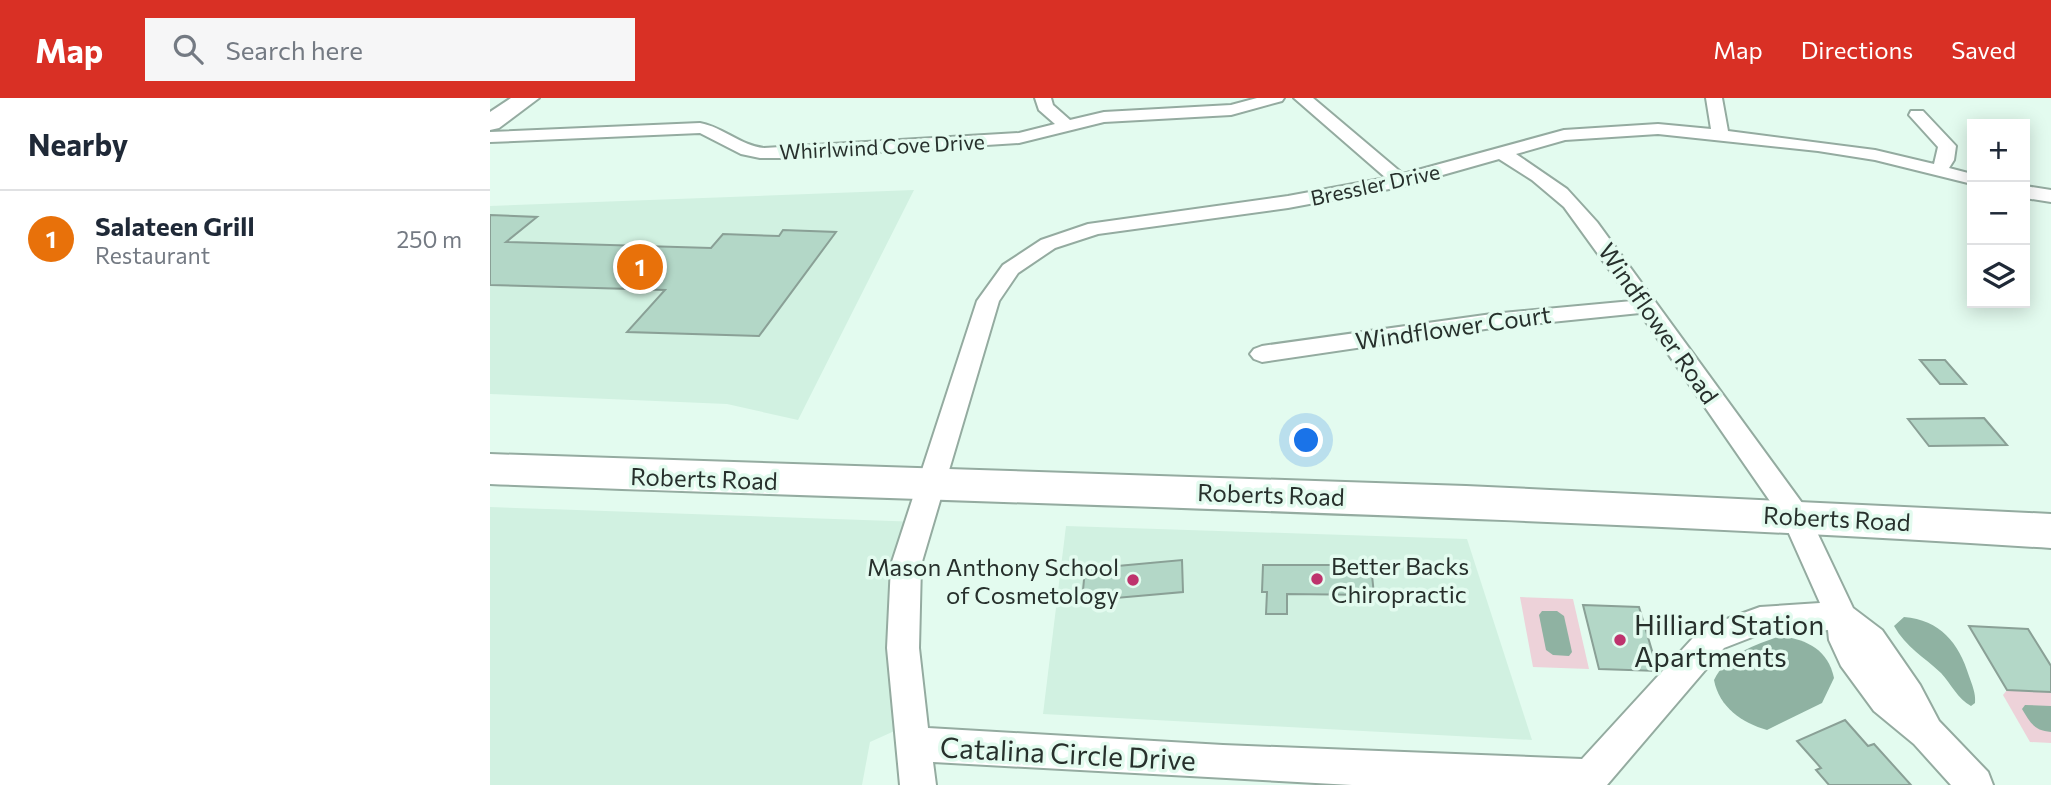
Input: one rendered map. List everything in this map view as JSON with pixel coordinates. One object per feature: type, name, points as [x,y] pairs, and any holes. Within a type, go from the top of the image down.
[{"type":"main road","points":[[490,123],[527,98]]},
{"type":"main road","name":"Roberts Road","points":[[490,469],[1795,515],[2051,531]]},
{"type":"street","points":[[1043,98],[1045,107],[1067,126]]},
{"type":"street","name":"Whirlwind Cove Drive","points":[[490,137],[700,128],[722,134],[747,150],[782,153],[1018,138],[1123,115],[1231,110],[1276,98]]},
{"type":"street","points":[[1302,98],[1327,116],[1400,181]]},
{"type":"street","points":[[1714,98],[1720,134]]},
{"type":"street","points":[[1917,115],[1947,146],[1945,160],[1939,170]]},
{"type":"street","name":"Bressler Drive","points":[[918,785],[901,640],[901,599],[906,565],[988,301],[1010,269],[1048,244],[1095,228],[1288,202],[1400,181],[1564,135],[1591,132],[1658,129],[1720,134],[1875,155],[1967,178]]},
{"type":"street","name":"Windflower Road","points":[[1502,153],[1553,184],[1571,201],[1795,515]]},
{"type":"street","points":[[2030,193],[2051,196]]},
{"type":"street","name":"Windflower Court","points":[[1262,354],[1492,321],[1646,306]]},
{"type":"street","points":[[1795,515],[1842,617],[1845,640],[1853,656],[1886,700],[1926,732],[1975,785]]},
{"type":"street","name":"Catalina Circle Drive","points":[[913,744],[1224,773],[1536,780],[1582,777],[1595,772],[1713,638],[1734,626],[1762,618],[1798,615],[1842,617]]},
{"type":"shaded area","points":[[914,190],[798,420],[727,404],[490,394],[490,206]]},
{"type":"shaded area","points":[[490,507],[921,522],[910,724],[870,742],[862,785],[490,785]]},
{"type":"shaded area","points":[[1066,526],[1467,539],[1532,740],[1043,714]]},
{"type":"shaded area","points":[[1520,597],[1573,599],[1589,669],[1533,667]]},
{"type":"shaded area","points":[[1542,611],[1557,611],[1564,616],[1572,652],[1569,656],[1553,655],[1546,650],[1539,615]]},
{"type":"shaded area","points":[[1904,617],[1938,628],[1954,644],[1974,689],[1975,703],[1971,706],[1962,699],[1941,673],[1904,640],[1894,626]]},
{"type":"shaded area","points":[[1781,636],[1800,640],[1822,653],[1834,678],[1822,703],[1767,730],[1749,723],[1726,706],[1714,680],[1719,671],[1734,657]]},
{"type":"shaded area","points":[[2007,690],[2051,692],[2051,743],[2030,742],[2003,695]]},
{"type":"shaded area","points":[[2025,705],[2051,706],[2051,732],[2040,730],[2033,725],[2022,709]]},
{"type":"building","points":[[490,215],[537,217],[506,242],[711,248],[723,234],[779,236],[783,230],[836,232],[759,336],[627,332],[665,290],[490,285]]},
{"type":"building","points":[[1920,360],[1945,360],[1966,384],[1940,384]]},
{"type":"building","points":[[1984,418],[2007,445],[1929,446],[1908,419]]},
{"type":"building","name":"Mason Anthony School of Cosmetology","points":[[1182,560],[1183,592],[1082,601],[1085,569]]},
{"type":"building","name":"Better Backs Chiropractic","points":[[1263,565],[1371,565],[1374,595],[1287,594],[1287,614],[1266,614],[1267,592],[1262,592]]},
{"type":"building","name":"Hilliard Station Apartments","points":[[1583,605],[1639,607],[1658,671],[1599,669]]},
{"type":"building","points":[[1969,626],[2028,629],[2051,666],[2051,692],[2007,690]]},
{"type":"building","points":[[1845,720],[1868,746],[1874,744],[1911,785],[1829,785],[1816,770],[1821,768],[1797,741]]},
{"type":"place","name":"Salateen Grill","points":[[640,267]]},
{"type":"place","name":"Better Backs Chiropractic","points":[[1317,579]]},
{"type":"place","name":"Mason Anthony School of Cosmetology","points":[[1133,580]]},
{"type":"place","name":"Hilliard Station Apartments","points":[[1620,640]]}]
